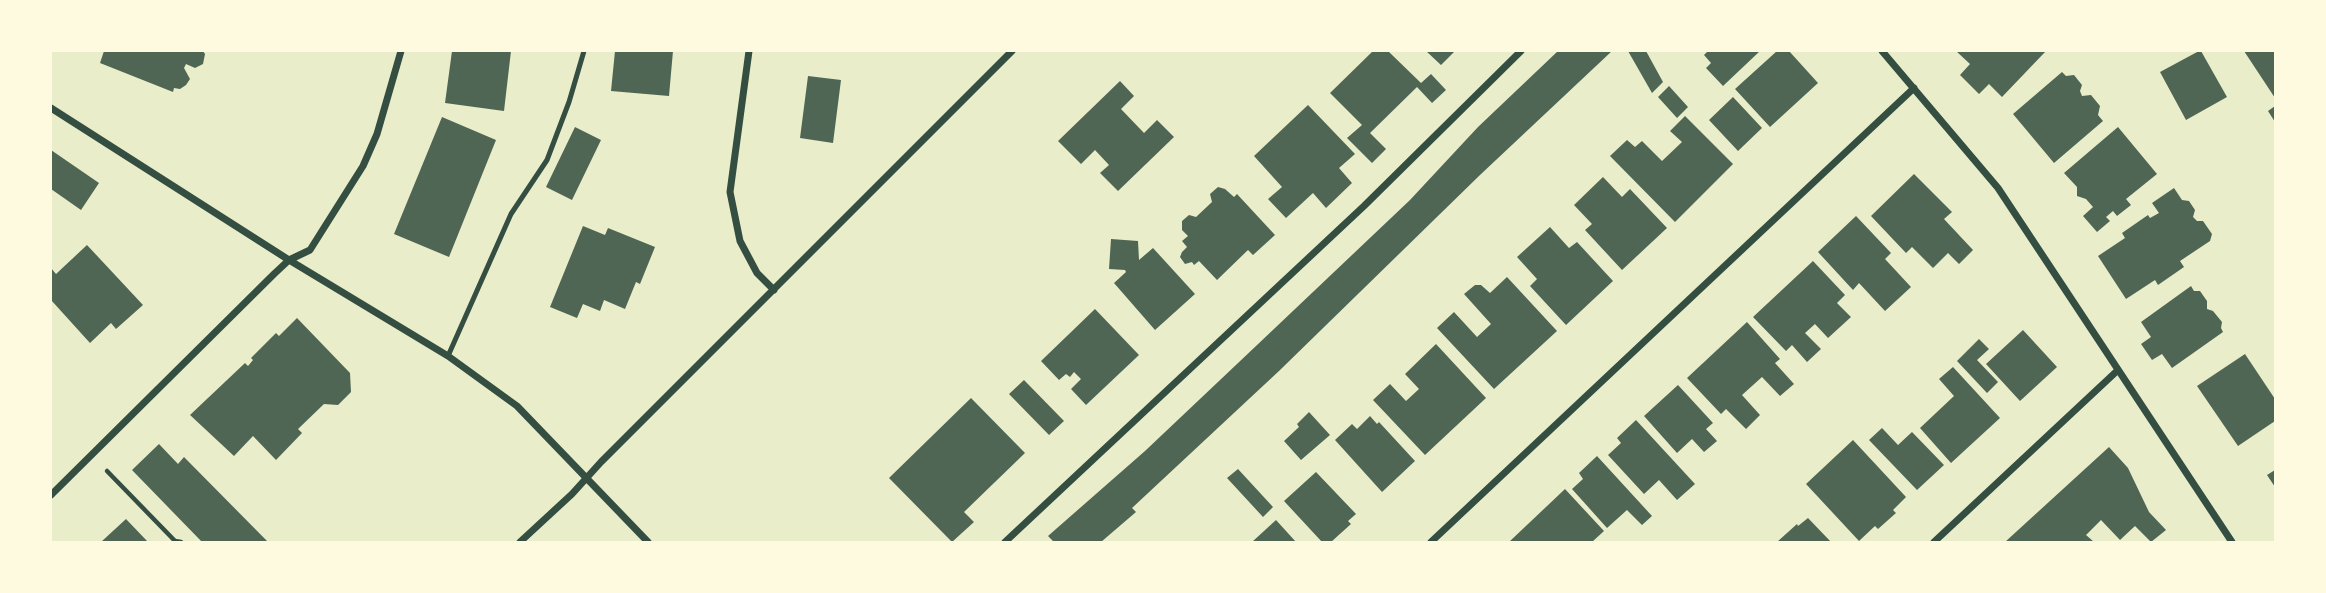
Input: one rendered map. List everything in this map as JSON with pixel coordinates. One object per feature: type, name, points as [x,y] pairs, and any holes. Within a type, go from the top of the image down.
[{"type":"street","points":[[51,495],[289,260],[310,250],[363,166],[377,134],[401,51]]},
{"type":"street","points":[[750,51],[730,192],[740,241],[757,273],[774,290]]},
{"type":"street","points":[[520,542],[1012,51]]},
{"type":"street","points":[[1005,542],[1364,206],[1521,51]]},
{"type":"street","points":[[1882,51],[1998,188],[2232,542]]},
{"type":"street","points":[[1431,542],[1914,88]]},
{"type":"street","points":[[51,108],[289,260],[448,356],[517,405],[648,542]]},
{"type":"street","points":[[1934,542],[2118,370]]},
{"type":"lane","points":[[448,356],[511,214],[547,160],[569,102],[584,51]]},
{"type":"path","points":[[92,456],[175,541],[181,542]]},
{"type":"building","points":[[104,51],[203,51],[205,54],[203,64],[195,68],[186,64],[184,68],[190,79],[180,89],[174,88],[173,92],[100,63]]},
{"type":"building","points":[[452,51],[511,51],[504,111],[445,103]]},
{"type":"building","points":[[615,51],[673,51],[669,96],[611,91]]},
{"type":"building","points":[[1373,51],[1388,51],[1421,83],[1431,74],[1446,90],[1432,103],[1417,87],[1370,133],[1386,149],[1372,163],[1347,138],[1362,125],[1330,93]]},
{"type":"building","points":[[1426,51],[1455,51],[1441,65]]},
{"type":"building","points":[[1558,51],[1612,51],[1279,371],[1132,508],[1136,512],[1101,542],[1054,542],[1048,536],[1145,451],[1410,200],[1478,127]]},
{"type":"building","points":[[1628,51],[1646,51],[1663,82],[1652,93]]},
{"type":"building","points":[[1708,51],[1760,51],[1723,86],[1706,68],[1711,63],[1704,55]]},
{"type":"building","points":[[1777,51],[1789,51],[1818,83],[1770,127],[1735,89]]},
{"type":"building","points":[[1956,51],[2046,51],[2002,97],[1989,84],[1979,94],[1960,75],[1970,64]]},
{"type":"building","points":[[2199,51],[2227,97],[2186,120],[2160,72]]},
{"type":"building","points":[[2244,51],[2275,51],[2275,98]]},
{"type":"building","points":[[2062,72],[2066,76],[2074,75],[2082,85],[2082,96],[2091,95],[2100,106],[2098,115],[2103,121],[2054,163],[2013,114]]},
{"type":"building","points":[[808,76],[841,80],[833,143],[800,138]]},
{"type":"building","points":[[1120,81],[1134,96],[1121,109],[1144,133],[1157,120],[1174,137],[1118,191],[1100,173],[1109,165],[1095,150],[1081,164],[1058,141]]},
{"type":"building","points":[[1669,86],[1688,107],[1677,118],[1658,97]]},
{"type":"building","points":[[1733,97],[1762,128],[1738,151],[1709,120]]},
{"type":"building","points":[[1308,105],[1355,154],[1339,168],[1352,183],[1326,208],[1313,193],[1286,218],[1268,199],[1282,187],[1254,156]]},
{"type":"building","points":[[2275,106],[2275,122],[2268,111]]},
{"type":"building","points":[[1685,116],[1733,164],[1675,222],[1610,156],[1627,140],[1635,147],[1642,141],[1662,161],[1682,142],[1670,131]]},
{"type":"building","points":[[442,117],[496,140],[449,257],[394,234]]},
{"type":"building","points":[[575,127],[601,140],[572,200],[546,187]]},
{"type":"building","points":[[2118,127],[2157,174],[2126,199],[2131,205],[2117,216],[2113,211],[2106,217],[2110,221],[2097,232],[2083,216],[2093,207],[2086,199],[2077,196],[2077,187],[2064,173]]},
{"type":"building","points":[[51,150],[99,183],[81,210],[51,189]]},
{"type":"building","points":[[1914,174],[1952,212],[1944,219],[1973,250],[1959,264],[1948,253],[1933,268],[1912,247],[1906,253],[1871,216]]},
{"type":"building","points":[[1603,177],[1622,197],[1630,189],[1667,228],[1622,270],[1585,230],[1592,224],[1574,205]]},
{"type":"building","points":[[1218,187],[1234,197],[1237,194],[1275,235],[1253,255],[1248,250],[1217,280],[1199,261],[1194,265],[1192,262],[1185,264],[1180,257],[1187,247],[1182,241],[1188,236],[1182,230],[1182,221],[1189,215],[1196,217],[1212,202],[1210,194]]},
{"type":"building","points":[[2174,188],[2182,200],[2189,201],[2195,210],[2193,217],[2197,221],[2203,221],[2212,234],[2210,241],[2180,261],[2184,267],[2158,285],[2155,280],[2126,299],[2098,256],[2125,238],[2122,233],[2148,215],[2150,218],[2159,213],[2152,203]]},
{"type":"building","points":[[1856,216],[1891,253],[1885,259],[1911,287],[1885,311],[1859,283],[1853,290],[1818,252]]},
{"type":"building","points":[[583,226],[605,235],[608,228],[655,247],[640,284],[636,282],[625,309],[604,300],[600,311],[583,304],[577,318],[550,307]]},
{"type":"building","points":[[1550,227],[1569,248],[1577,242],[1613,281],[1566,325],[1530,286],[1537,279],[1517,257]]},
{"type":"building","points":[[1111,239],[1138,241],[1139,260],[1153,248],[1195,294],[1155,330],[1114,283],[1126,272],[1109,269]]},
{"type":"building","points":[[87,245],[143,305],[116,329],[111,323],[90,343],[51,300],[51,268],[56,274]]},
{"type":"building","points":[[1813,261],[1845,295],[1837,303],[1851,317],[1828,338],[1815,324],[1805,333],[1821,349],[1807,362],[1792,345],[1786,351],[1753,317]]},
{"type":"building","points":[[1507,277],[1557,331],[1494,389],[1437,328],[1454,312],[1477,337],[1491,324],[1464,294],[1475,285],[1481,285],[1490,293]]},
{"type":"building","points":[[2191,286],[2194,291],[2200,291],[2207,301],[2207,309],[2213,311],[2222,322],[2223,332],[2172,368],[2162,354],[2152,360],[2141,344],[2151,337],[2141,322]]},
{"type":"building","points":[[1095,309],[1139,355],[1086,405],[1071,389],[1081,379],[1074,372],[1070,377],[1066,374],[1059,380],[1041,361]]},
{"type":"building","points":[[297,318],[350,373],[351,392],[338,405],[324,404],[298,429],[302,433],[276,460],[253,436],[234,456],[190,415],[245,363],[248,366],[253,360],[251,358],[276,333],[279,336]]},
{"type":"building","points":[[1747,322],[1780,359],[1775,363],[1794,384],[1780,396],[1762,377],[1742,395],[1760,415],[1746,429],[1726,409],[1721,414],[1687,378]]},
{"type":"building","points":[[2023,330],[2057,367],[2020,401],[1986,364]]},
{"type":"building","points":[[1979,339],[1989,349],[1977,360],[1998,382],[1987,393],[1957,361]]},
{"type":"building","points":[[1436,344],[1486,398],[1425,455],[1373,400],[1390,384],[1406,401],[1419,389],[1405,374]]},
{"type":"building","points":[[2245,354],[2275,399],[2275,421],[2238,446],[2197,386]]},
{"type":"building","points":[[1953,367],[2000,418],[1951,463],[1920,428],[1954,396],[1939,379]]},
{"type":"building","points":[[1024,380],[1064,421],[1049,435],[1009,394]]},
{"type":"building","points":[[1678,385],[1713,423],[1706,429],[1717,441],[1704,452],[1692,439],[1677,453],[1644,416]]},
{"type":"building","points":[[971,398],[1025,453],[964,512],[974,522],[952,542],[889,478]]},
{"type":"building","points":[[1309,412],[1330,435],[1301,460],[1284,441],[1299,427],[1297,424]]},
{"type":"building","points":[[1370,416],[1377,424],[1379,422],[1415,461],[1382,492],[1335,440],[1352,424],[1357,429]]},
{"type":"building","points":[[1636,420],[1695,484],[1677,500],[1659,480],[1644,494],[1608,455],[1621,443],[1617,438]]},
{"type":"building","points":[[1882,428],[1898,445],[1912,432],[1944,465],[1917,490],[1869,440]]},
{"type":"building","points":[[1853,440],[1906,497],[1893,510],[1896,513],[1878,529],[1875,526],[1859,541],[1806,484]]},
{"type":"building","points":[[159,444],[178,464],[184,457],[268,542],[202,542],[132,470]]},
{"type":"building","points":[[2109,447],[2128,468],[2149,512],[2166,530],[2151,542],[2135,526],[2120,540],[2101,520],[2086,535],[2094,542],[2005,542]]},
{"type":"building","points":[[1597,456],[1652,516],[1642,525],[1627,510],[1607,528],[1572,489],[1583,479],[1579,473]]},
{"type":"building","points":[[1238,469],[1273,507],[1263,517],[1227,478]]},
{"type":"building","points":[[2275,470],[2275,487],[2267,475]]},
{"type":"building","points":[[1316,472],[1356,514],[1348,521],[1351,524],[1331,542],[1322,542],[1284,501]]},
{"type":"building","points":[[1565,489],[1604,531],[1592,542],[1509,542]]},
{"type":"building","points":[[1808,518],[1831,542],[1777,542],[1797,524],[1798,526]]},
{"type":"building","points":[[126,519],[148,542],[101,542]]},
{"type":"building","points":[[1276,520],[1296,542],[1252,542]]}]
